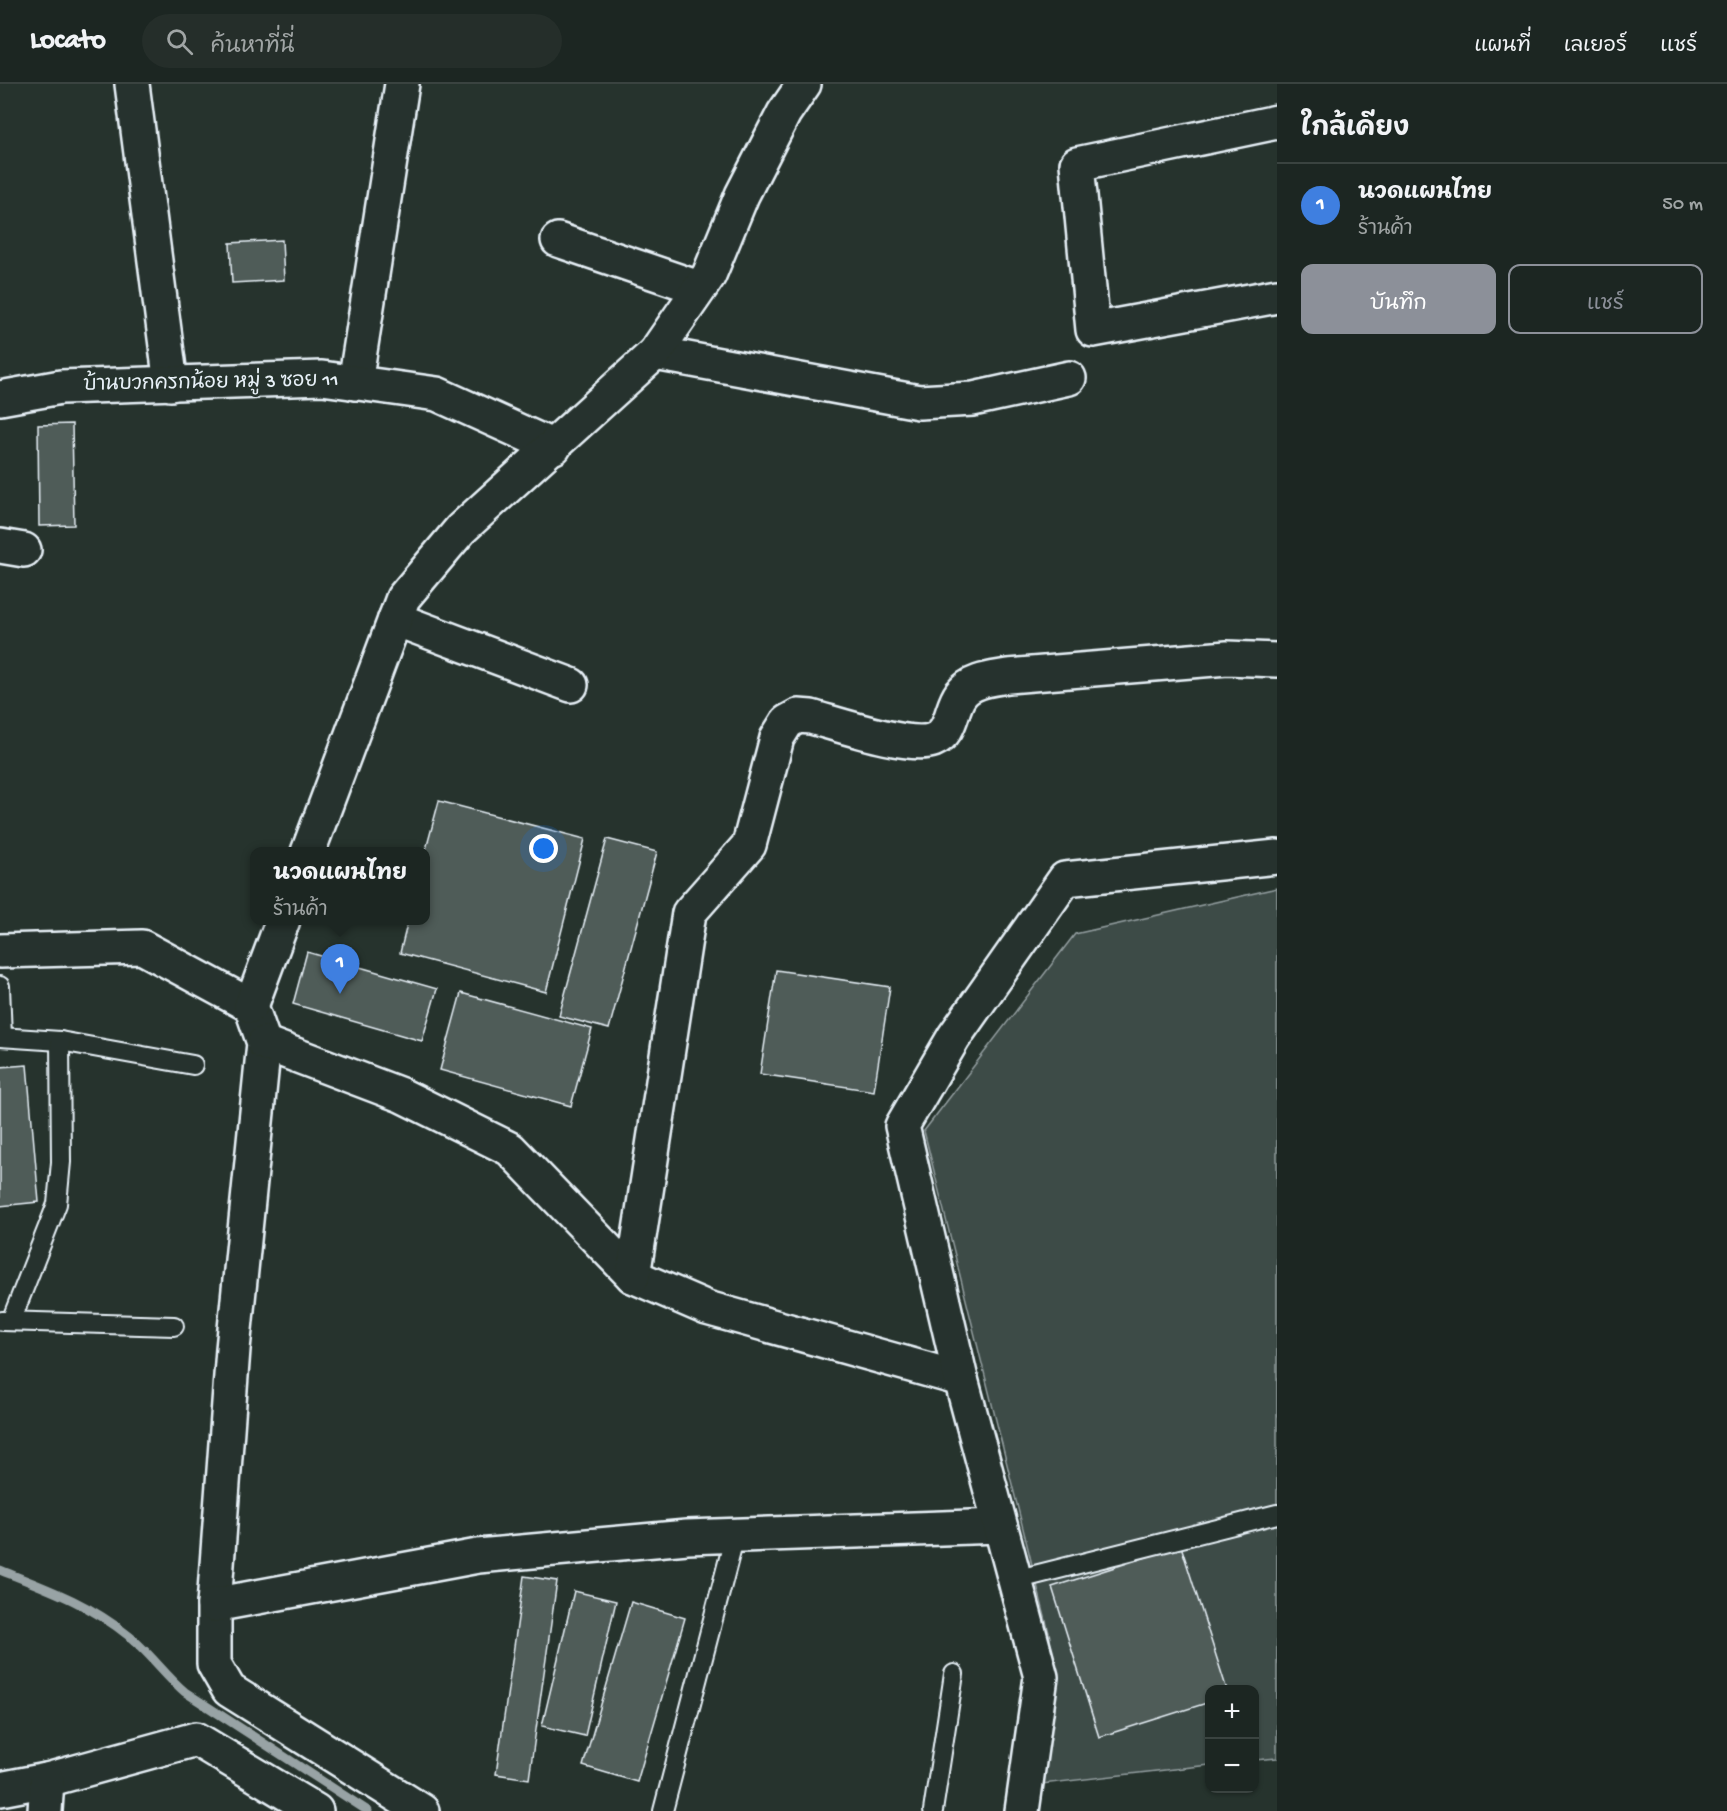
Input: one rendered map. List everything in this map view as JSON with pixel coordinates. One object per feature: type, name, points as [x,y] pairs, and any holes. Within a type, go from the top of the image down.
[{"type":"street","points":[[132,84],[171,384]]},
{"type":"street","points":[[355,383],[402,84]]},
{"type":"street","points":[[310,847],[403,598],[461,529],[655,353],[709,275],[742,195],[778,124],[804,84]]},
{"type":"street","points":[[1277,122],[1077,164],[1093,330],[1277,296]]},
{"type":"street","points":[[558,240],[699,288]]},
{"type":"street","points":[[655,353],[919,402],[973,399],[1069,378]]},
{"type":"street","name":"บ้านบวกครกน้อย หมู่ 3 ซอย 11","points":[[0,398],[61,387],[322,378],[437,394],[554,447]]},
{"type":"street","points":[[395,619],[571,685]]},
{"type":"street","points":[[633,1275],[689,913],[749,845],[777,738],[787,722],[798,716],[811,717],[908,742],[926,742],[936,739],[945,732],[962,693],[979,681],[1008,676],[1227,658],[1277,660]]},
{"type":"street","points":[[1022,1811],[1041,1677],[961,1379],[902,1126],[954,1037],[1065,879],[1277,857]]},
{"type":"street","points":[[281,925],[251,1006],[264,1043],[233,1348],[214,1605],[214,1664],[229,1690],[422,1811]]},
{"type":"street","points":[[0,951],[142,947],[251,1006]]},
{"type":"street","points":[[264,1043],[401,1095],[510,1149],[633,1275],[707,1308],[961,1379]]},
{"type":"street","points":[[214,1605],[478,1556],[687,1537],[1000,1526]]},
{"type":"street","points":[[0,1789],[46,1796],[196,1739],[316,1811]]},
{"type":"lane","points":[[0,986],[1,1037],[60,1041],[194,1065]]},
{"type":"lane","points":[[60,1041],[61,1162],[57,1204],[6,1321],[174,1326]]},
{"type":"lane","points":[[1015,1580],[1277,1514]]},
{"type":"lane","points":[[663,1811],[735,1535]]},
{"type":"lane","points":[[933,1811],[954,1674]]},
{"type":"shaded area","points":[[1277,888],[1277,1758],[1259,1760],[1259,1685],[1205,1685],[1205,1765],[1042,1784],[1050,1637],[924,1131],[1075,934]]},
{"type":"building","points":[[282,240],[284,280],[232,283],[230,243]]},
{"type":"building","points":[[72,424],[74,525],[39,526],[38,425]]},
{"type":"building","points":[[439,801],[585,839],[546,992],[400,953],[407,925],[430,925],[430,847],[427,847]]},
{"type":"building","points":[[607,839],[657,852],[609,1029],[559,1016]]},
{"type":"building","points":[[307,952],[437,989],[422,1041],[293,1004]]},
{"type":"building","points":[[776,970],[890,987],[874,1091],[760,1074]]},
{"type":"building","points":[[461,993],[592,1029],[571,1106],[440,1070]]},
{"type":"building","points":[[27,1065],[39,1202],[0,1206],[0,1067]]},
{"type":"building","points":[[1181,1546],[1225,1685],[1205,1685],[1205,1704],[1099,1737],[1052,1587]]},
{"type":"building","points":[[524,1576],[557,1581],[529,1779],[496,1774]]},
{"type":"building","points":[[574,1591],[616,1601],[585,1736],[542,1726]]},
{"type":"building","points":[[631,1602],[685,1618],[637,1782],[583,1766]]},
{"type":"waterway","points":[[0,1570],[67,1598],[114,1624],[136,1642],[185,1692],[368,1811]]},
{"type":"place","name":"นวดแผนไทย","points":[[340,994]]}]
